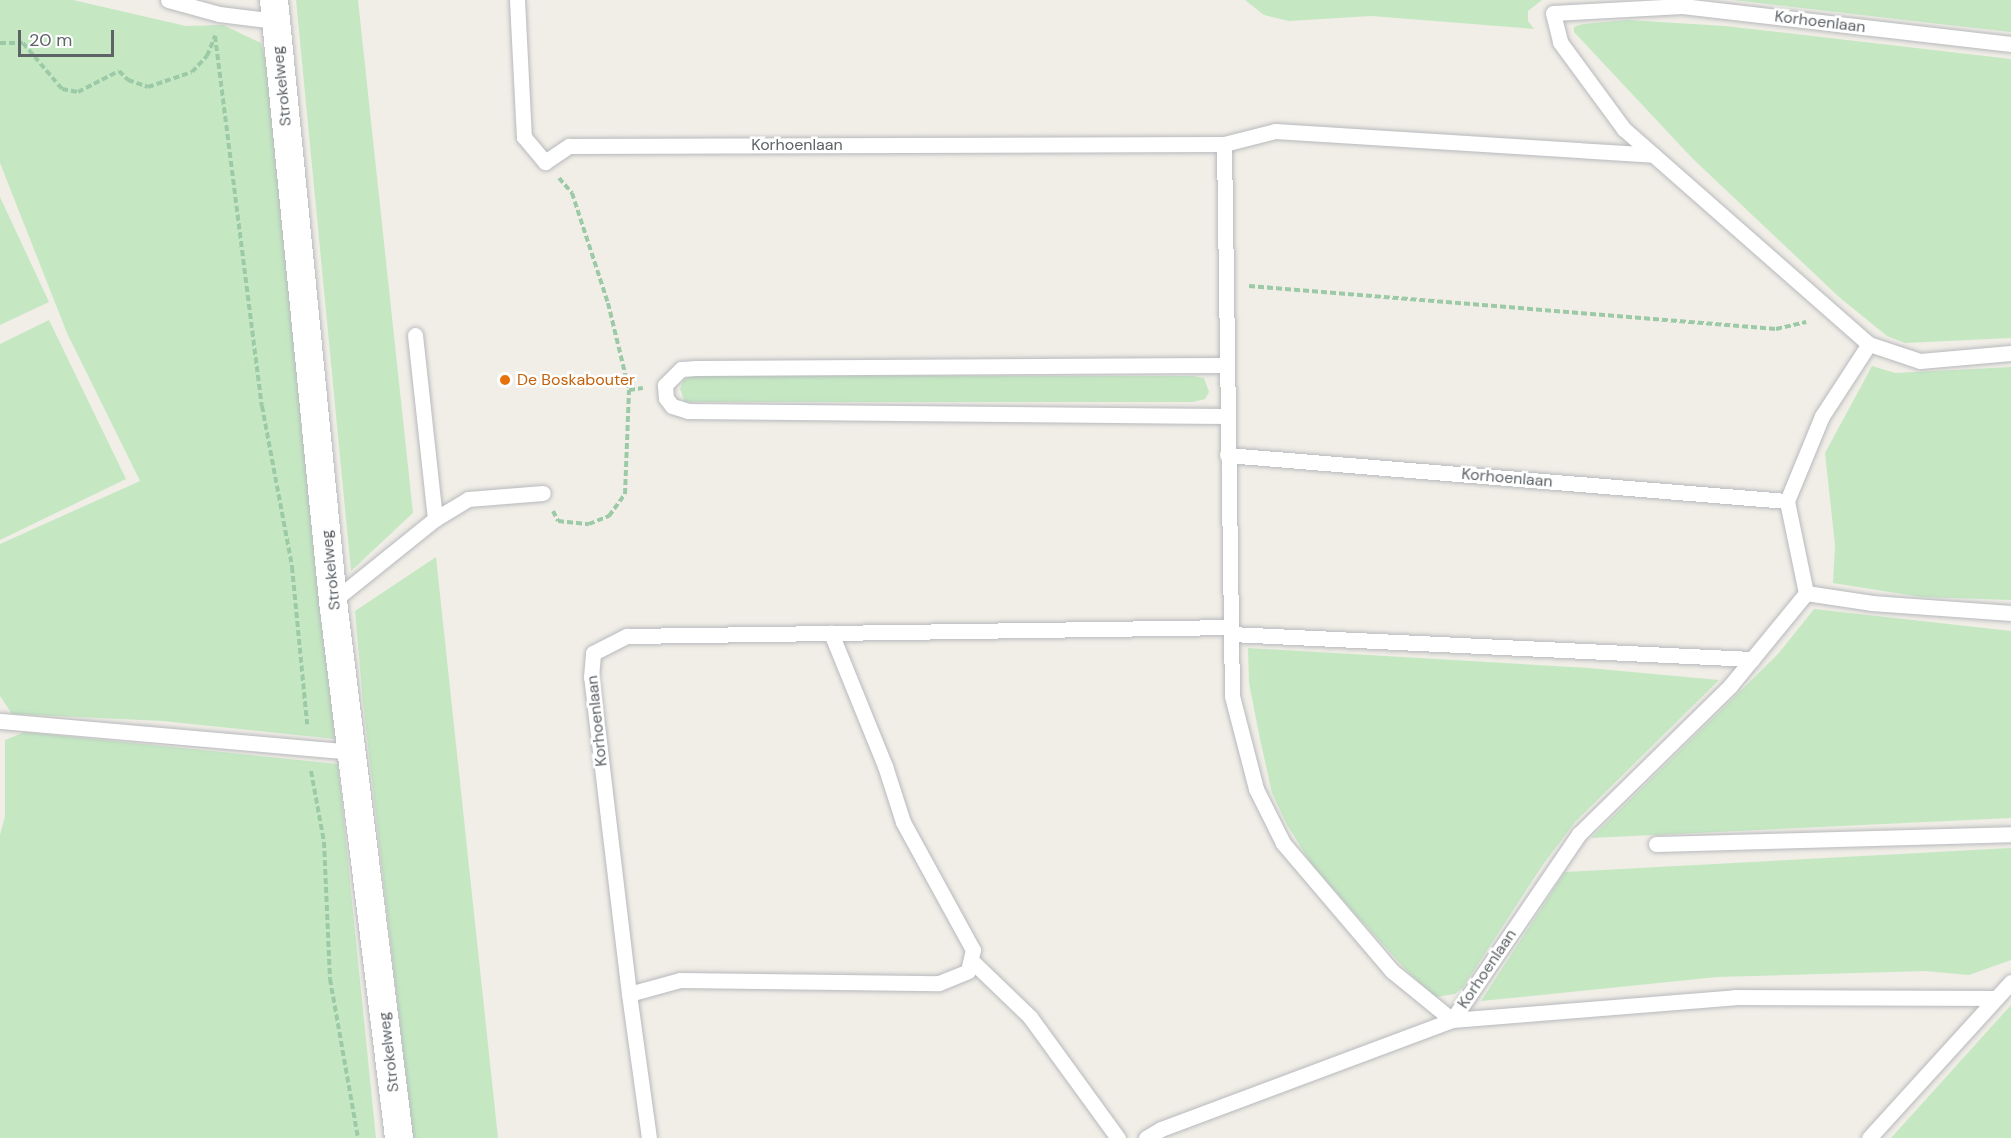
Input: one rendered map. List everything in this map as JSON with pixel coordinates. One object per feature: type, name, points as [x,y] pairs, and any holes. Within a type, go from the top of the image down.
[{"type":"street","name":"Strokelweg","points":[[275,11],[333,601],[355,752],[399,1138]]},
{"type":"lane","points":[[168,0],[219,14],[275,11]]},
{"type":"lane","points":[[517,0],[524,137],[545,162]]},
{"type":"lane","name":"Korhoenlaan","points":[[2011,44],[1682,6],[1552,7],[1560,42],[1624,129],[1869,344],[1920,361],[2011,353]]},
{"type":"lane","name":"Korhoenlaan","points":[[545,162],[569,146],[1224,144],[1275,131],[1653,155]]},
{"type":"lane","name":"Korhoenlaan","points":[[1224,144],[1232,696],[1256,789],[1283,843],[1392,970],[1452,1020]]},
{"type":"lane","points":[[415,335],[435,519]]},
{"type":"lane","points":[[1869,344],[1822,416],[1787,501],[1806,593],[1872,603],[2011,613]]},
{"type":"lane","points":[[1227,365],[696,368],[681,369],[666,385],[666,398],[672,406],[688,411],[1227,416]]},
{"type":"lane","name":"Korhoenlaan","points":[[1227,455],[1787,501]]},
{"type":"lane","points":[[333,601],[435,519],[468,499],[543,493]]},
{"type":"lane","name":"Korhoenlaan","points":[[1452,1020],[1579,834],[1730,686],[1806,593]]},
{"type":"lane","points":[[1231,631],[1752,658]]},
{"type":"lane","name":"Korhoenlaan","points":[[649,1138],[629,994],[591,677],[593,653],[627,636],[1231,631]]},
{"type":"lane","points":[[629,994],[680,980],[939,983],[968,971],[973,950],[903,822],[885,766],[831,633]]},
{"type":"lane","points":[[0,721],[355,752]]},
{"type":"lane","points":[[1656,844],[2011,834]]},
{"type":"lane","points":[[971,960],[1030,1017],[1118,1138]]},
{"type":"lane","points":[[1869,1138],[2011,982]]},
{"type":"lane","name":"Korhoenlaan","points":[[1146,1138],[1161,1129],[1452,1020],[1735,997],[1996,998]]},
{"type":"path","points":[[0,43],[23,43],[62,89],[78,92],[119,71],[128,80],[148,87],[192,72],[207,56],[215,35],[262,406],[292,567],[307,747],[324,842],[330,979],[358,1138]]},
{"type":"path","points":[[543,493],[558,521],[589,524],[609,516],[625,494],[629,390],[608,303],[572,193],[545,162]]},
{"type":"path","points":[[1226,284],[1776,329],[1836,315]]},
{"type":"path","points":[[629,390],[666,385]]},
{"type":"green space","points":[[0,0],[73,0],[186,26],[223,25],[261,43],[269,72],[335,739],[163,721],[12,714],[0,696],[0,544],[140,481],[67,333],[0,163]]},
{"type":"green space","points":[[296,0],[358,0],[413,513],[351,571]]},
{"type":"green space","points":[[1245,0],[1542,0],[1528,11],[1528,21],[1534,29],[1371,16],[1289,21],[1264,15]]},
{"type":"green space","points":[[1733,0],[2011,0],[2011,32],[1948,25]]},
{"type":"green space","points":[[1628,20],[1725,26],[2011,59],[2011,338],[1905,343],[1887,336],[1839,297],[1692,158],[1574,32],[1574,27],[1583,24]]},
{"type":"green space","points":[[0,197],[49,302],[0,325]]},
{"type":"green space","points":[[49,320],[126,479],[0,540],[0,344]]},
{"type":"green space","points":[[1872,366],[1895,373],[2011,367],[2011,600],[1921,597],[1833,583],[1835,545],[1825,453]]},
{"type":"green space","points":[[692,375],[1193,376],[1204,378],[1209,392],[1205,399],[1193,402],[685,402],[680,389],[683,381]]},
{"type":"green space","points":[[436,557],[498,1138],[413,1138],[363,702],[355,611]]},
{"type":"green space","points":[[1814,609],[2011,631],[2011,818],[1591,838],[1778,654]]},
{"type":"green space","points":[[1248,648],[1589,668],[1719,680],[1575,822],[1542,866],[1463,987],[1455,994],[1436,997],[1406,970],[1311,863],[1287,825],[1272,793],[1260,739],[1249,683]]},
{"type":"green space","points":[[25,732],[338,764],[376,1138],[0,1138],[0,835],[5,816],[5,740]]},
{"type":"green space","points":[[2011,848],[2011,960],[1969,975],[1925,971],[1717,977],[1481,1001],[1565,872]]},
{"type":"green space","points":[[2011,1005],[2011,1138],[1891,1138]]},
{"type":"place","name":"De Boskabouter","points":[[505,380]]}]
